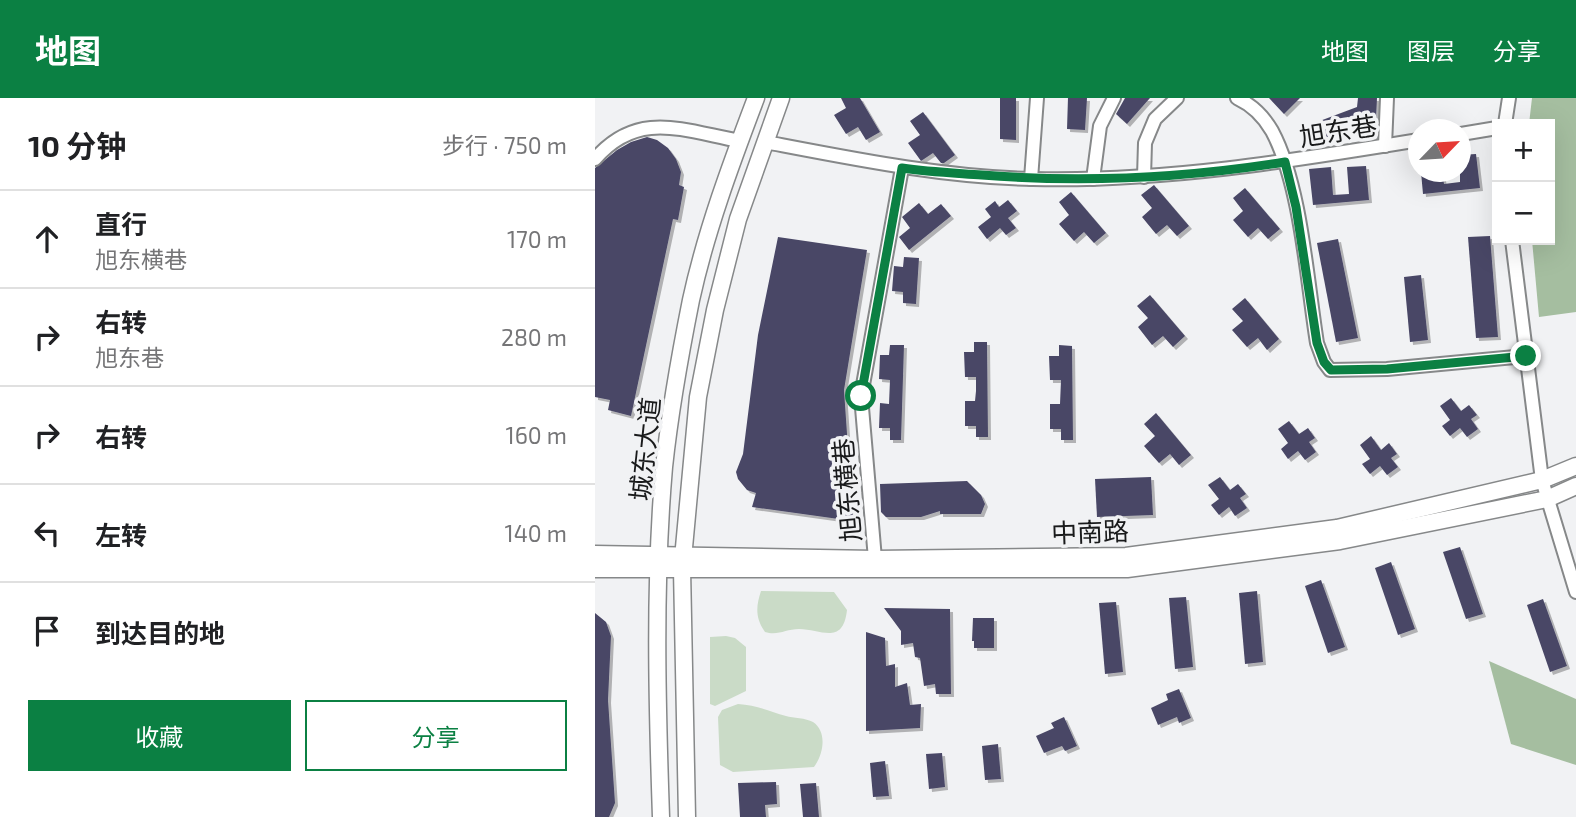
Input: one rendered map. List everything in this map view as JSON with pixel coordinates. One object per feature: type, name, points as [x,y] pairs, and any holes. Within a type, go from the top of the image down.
[{"type":"main road","name":"城东大道","points":[[661,817],[658,561],[671,409],[691,298],[720,195],[756,98]]},
{"type":"main road","name":"城东大道","points":[[687,817],[683,562],[698,397],[712,324],[738,219],[781,98]]},
{"type":"main road","name":"中南路","points":[[683,562],[1139,554],[1337,528],[1542,480],[1576,466]]},
{"type":"main road","name":"中南路","points":[[595,554],[683,562],[1127,569],[1340,541],[1547,499],[1576,486]]},
{"type":"main road","name":"中南路","points":[[595,569],[658,561]]},
{"type":"street","points":[[1031,179],[1037,98]]},
{"type":"street","points":[[1093,179],[1100,126],[1114,98]]},
{"type":"street","points":[[1144,177],[1145,143],[1155,119],[1177,98]]},
{"type":"street","points":[[1237,98],[1261,115],[1285,162],[1296,207],[1317,343],[1324,362],[1331,370],[1387,369],[1526,356]]},
{"type":"street","points":[[1385,146],[1387,98]]},
{"type":"street","points":[[1507,119],[1509,98]]},
{"type":"street","points":[[595,159],[613,141],[633,130],[656,127],[740,141]]},
{"type":"street","points":[[1471,132],[1492,129]]},
{"type":"street","name":"旭东巷","points":[[765,142],[902,168],[1031,179],[1093,179],[1144,177],[1285,162],[1408,142]]},
{"type":"street","name":"旭东横巷","points":[[875,559],[861,396],[902,168]]},
{"type":"street","points":[[1513,245],[1542,480],[1576,592]]},
{"type":"green space","points":[[1532,98],[1576,98],[1576,312],[1539,317],[1532,245],[1555,245],[1555,119],[1530,119]]},
{"type":"green space","points":[[761,591],[834,592],[847,610],[845,621],[836,632],[830,633],[799,629],[765,632],[757,612]]},
{"type":"green space","points":[[710,637],[735,638],[746,647],[746,691],[715,706],[710,704]]},
{"type":"green space","points":[[1489,661],[1576,699],[1576,765],[1511,744]]},
{"type":"green space","points":[[738,704],[807,720],[818,726],[823,744],[814,767],[733,772],[720,765],[718,717],[722,710]]},
{"type":"building","points":[[841,98],[860,98],[880,132],[866,140],[858,127],[846,134],[834,115],[846,108]]},
{"type":"building","points":[[1000,98],[1016,98],[1016,140],[1000,139]]},
{"type":"building","points":[[1068,98],[1087,98],[1085,130],[1067,129]]},
{"type":"building","points":[[1125,98],[1150,98],[1127,124],[1116,114]]},
{"type":"building","points":[[1269,98],[1300,98],[1284,114]]},
{"type":"building","points":[[1358,98],[1377,98],[1375,138],[1356,137],[1356,127],[1315,142],[1309,125],[1357,107]]},
{"type":"building","points":[[923,112],[955,155],[944,163],[933,153],[921,161],[908,143],[920,135],[910,121]]},
{"type":"building","points":[[647,137],[668,148],[681,172],[679,185],[684,187],[678,220],[673,219],[631,416],[608,410],[610,400],[595,397],[595,168],[617,150]]},
{"type":"building","points":[[1471,154],[1476,154],[1480,188],[1423,194],[1422,182],[1471,182]]},
{"type":"building","points":[[1366,166],[1369,200],[1313,205],[1309,169],[1331,167],[1333,195],[1349,194],[1347,167]]},
{"type":"building","points":[[1154,185],[1189,226],[1177,236],[1167,225],[1156,234],[1142,217],[1152,208],[1141,195]]},
{"type":"building","points":[[1245,188],[1280,229],[1268,239],[1258,228],[1248,237],[1233,220],[1243,211],[1233,198]]},
{"type":"building","points":[[1071,192],[1106,233],[1094,243],[1084,232],[1074,241],[1059,224],[1069,215],[1059,202]]},
{"type":"building","points":[[1008,200],[1017,211],[1008,218],[1016,228],[1006,235],[1000,228],[987,239],[978,227],[991,217],[985,209],[995,201],[999,207]]},
{"type":"building","points":[[919,203],[928,214],[941,204],[951,216],[909,250],[899,237],[910,228],[902,217]]},
{"type":"building","points":[[1490,236],[1498,337],[1476,338],[1468,237]]},
{"type":"building","points":[[778,237],[867,250],[844,390],[853,521],[752,507],[756,493],[747,490],[736,472],[743,454],[758,335]]},
{"type":"building","points":[[1338,239],[1358,338],[1336,342],[1317,243]]},
{"type":"building","points":[[904,257],[919,258],[916,304],[903,303],[903,292],[892,291],[894,266],[903,267]]},
{"type":"building","points":[[1421,275],[1428,340],[1410,342],[1404,277]]},
{"type":"building","points":[[1150,295],[1185,336],[1173,347],[1163,336],[1152,345],[1138,327],[1148,318],[1137,306]]},
{"type":"building","points":[[1245,298],[1279,339],[1267,350],[1258,338],[1247,347],[1232,330],[1243,321],[1232,309]]},
{"type":"building","points":[[974,342],[987,342],[988,437],[976,437],[976,426],[965,426],[965,401],[975,401],[976,377],[965,377],[964,352],[974,352]]},
{"type":"building","points":[[890,345],[904,345],[901,440],[890,440],[890,428],[879,428],[880,403],[889,404],[890,380],[879,379],[880,355],[889,355]]},
{"type":"building","points":[[1059,345],[1072,346],[1073,440],[1061,440],[1061,429],[1050,429],[1050,404],[1060,404],[1061,380],[1050,380],[1049,356],[1059,356]]},
{"type":"building","points":[[1451,398],[1461,411],[1469,405],[1477,415],[1471,419],[1478,429],[1467,437],[1460,428],[1450,436],[1442,426],[1450,420],[1440,406]]},
{"type":"building","points":[[1156,413],[1191,455],[1179,465],[1170,454],[1159,463],[1144,446],[1155,436],[1144,424]]},
{"type":"building","points":[[1289,421],[1299,434],[1308,428],[1315,438],[1309,442],[1316,452],[1305,460],[1298,451],[1288,459],[1281,449],[1288,443],[1278,429]]},
{"type":"building","points":[[1371,436],[1381,450],[1389,443],[1397,454],[1391,458],[1398,467],[1387,475],[1380,466],[1370,474],[1362,464],[1370,459],[1360,445]]},
{"type":"building","points":[[1151,477],[1153,515],[1097,517],[1095,479]]},
{"type":"building","points":[[1220,477],[1230,490],[1238,484],[1246,494],[1240,498],[1247,508],[1235,516],[1229,507],[1219,515],[1211,505],[1219,499],[1208,485]]},
{"type":"building","points":[[967,481],[981,495],[985,504],[981,514],[940,514],[940,511],[921,517],[886,517],[881,512],[880,484]]},
{"type":"building","points":[[1460,547],[1483,614],[1466,619],[1443,552]]},
{"type":"building","points":[[1391,562],[1415,629],[1398,635],[1375,568]]},
{"type":"building","points":[[1321,580],[1345,647],[1328,653],[1305,586]]},
{"type":"building","points":[[1257,591],[1263,662],[1245,664],[1239,593]]},
{"type":"building","points":[[1186,597],[1193,667],[1175,669],[1169,598]]},
{"type":"building","points":[[1543,599],[1567,666],[1550,672],[1527,605]]},
{"type":"building","points":[[1116,602],[1123,672],[1105,674],[1099,603]]},
{"type":"building","points":[[884,608],[950,609],[951,694],[936,694],[935,684],[924,686],[920,658],[915,657],[913,643],[901,645],[901,631]]},
{"type":"building","points":[[595,613],[606,622],[611,636],[608,700],[615,803],[609,817],[595,817]]},
{"type":"building","points":[[973,618],[994,618],[994,648],[974,648]]},
{"type":"building","points":[[866,632],[885,638],[886,666],[895,664],[895,687],[907,683],[910,705],[921,704],[920,728],[866,731]]},
{"type":"building","points":[[1179,689],[1191,718],[1179,723],[1177,717],[1158,725],[1151,708],[1168,700],[1166,694]]},
{"type":"building","points":[[1064,717],[1077,746],[1065,751],[1062,746],[1044,753],[1036,736],[1054,728],[1051,723]]},
{"type":"building","points":[[998,744],[1001,779],[985,780],[982,746]]},
{"type":"building","points":[[942,753],[945,787],[929,789],[926,754]]},
{"type":"building","points":[[885,761],[889,796],[873,797],[870,763]]},
{"type":"building","points":[[776,782],[777,804],[765,805],[766,817],[740,817],[738,783]]},
{"type":"building","points":[[816,783],[819,817],[803,817],[800,784]]},
{"type":"route","points":[[861,396],[902,168],[1031,179],[1093,179],[1144,177],[1285,162],[1296,207],[1317,343],[1324,362],[1331,370],[1387,369],[1526,356]]}]
